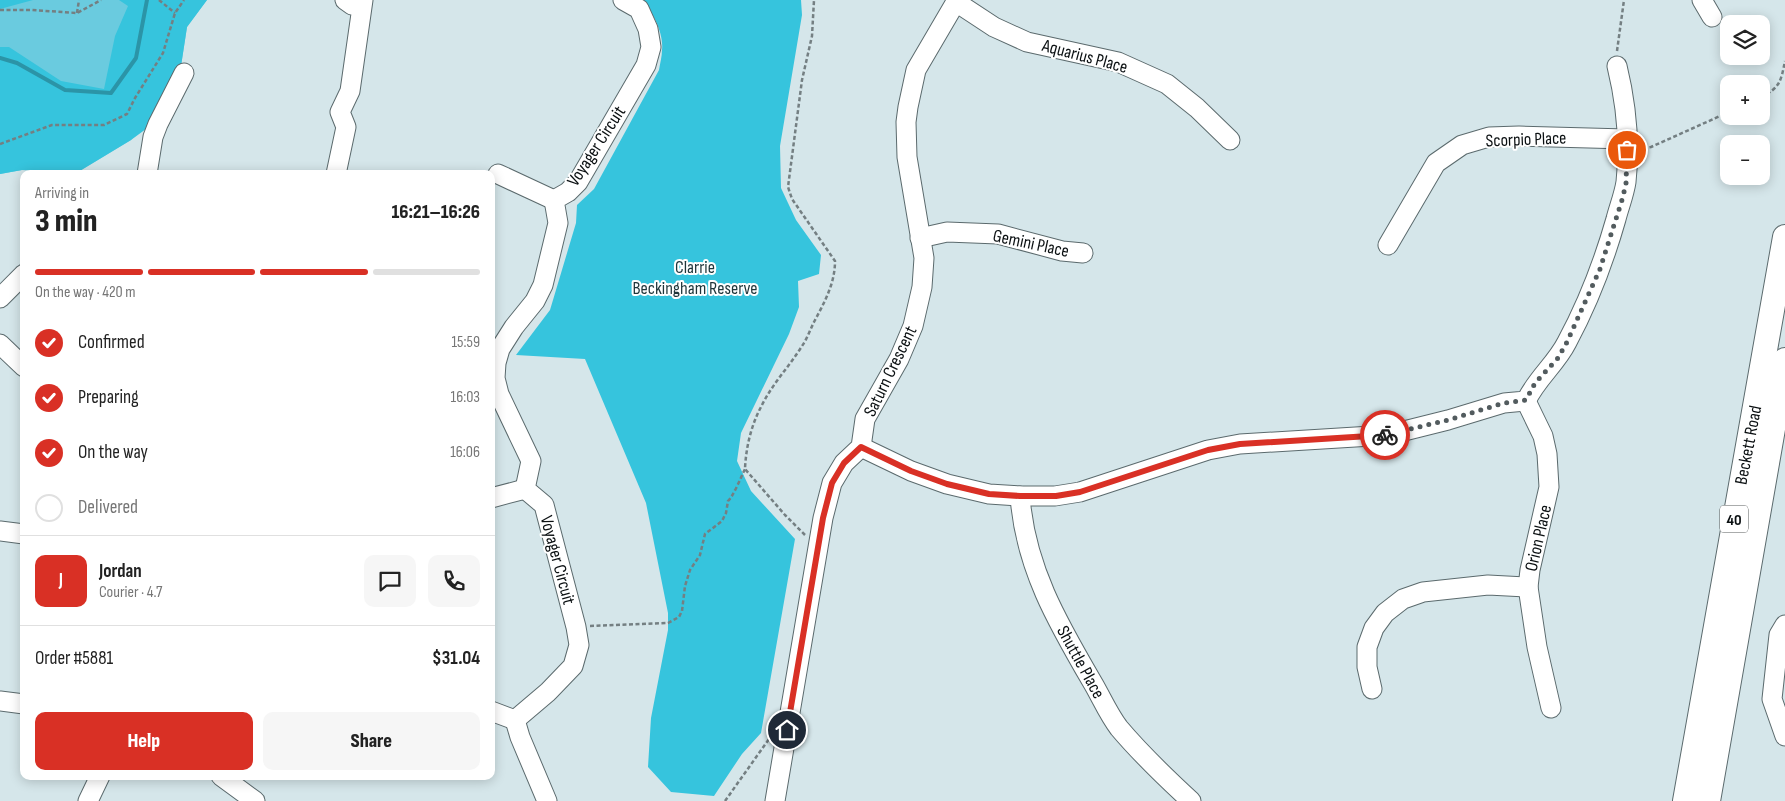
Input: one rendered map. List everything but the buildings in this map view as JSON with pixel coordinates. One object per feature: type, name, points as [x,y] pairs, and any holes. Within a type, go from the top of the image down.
[{"type":"main road","name":"Beckett Road","points":[[1685,801],[1785,237]]},
{"type":"main road","name":"Beckett Road","points":[[1708,801],[1785,360]]},
{"type":"street","name":"Voyager Circuit","points":[[495,370],[500,349],[514,327],[535,301],[543,285],[558,223],[554,200],[568,192],[578,182],[646,65],[651,47],[648,29],[639,9],[623,0]]},
{"type":"street","points":[[1702,0],[1712,17]]},
{"type":"street","name":"Aquarius Place","points":[[957,1],[994,27],[1027,42],[1118,62],[1167,84],[1198,108],[1230,140]]},
{"type":"street","name":"Saturn Crescent","points":[[861,447],[865,419],[899,359],[913,326],[922,287],[924,258],[907,157],[906,122],[916,70],[957,1]]},
{"type":"street","points":[[337,170],[346,127],[340,112],[350,91],[356,2]]},
{"type":"street","points":[[775,801],[823,518],[832,483],[844,463],[861,447],[911,471],[947,484],[989,494],[1056,496],[1080,492],[1208,450],[1232,445],[1388,435],[1504,403],[1526,400],[1535,383],[1558,358],[1567,342],[1600,269],[1622,200],[1626,184],[1626,145],[1624,94],[1617,66]]},
{"type":"street","points":[[148,170],[153,137],[184,73]]},
{"type":"street","name":"Scorpio Place","points":[[1388,244],[1436,163],[1462,146],[1489,137],[1499,136],[1626,145]]},
{"type":"street","points":[[498,174],[554,200]]},
{"type":"street","name":"Gemini Place","points":[[920,238],[947,232],[998,234],[1062,251],[1083,253]]},
{"type":"street","points":[[0,298],[20,278]]},
{"type":"street","points":[[0,344],[20,362]]},
{"type":"street","name":"Voyager Circuit","points":[[495,381],[499,394],[531,461],[524,489],[544,505],[579,645],[573,666],[548,692],[516,720]]},
{"type":"street","name":"Orion Place","points":[[1526,400],[1543,436],[1547,454],[1549,488],[1528,586],[1537,647],[1551,708]]},
{"type":"street","points":[[495,497],[524,489]]},
{"type":"street","name":"Shuttle Place","points":[[1020,496],[1022,519],[1032,560],[1045,596],[1075,654],[1118,726],[1166,778],[1191,801]]},
{"type":"street","points":[[0,531],[20,534]]},
{"type":"street","points":[[1372,689],[1367,667],[1368,646],[1374,628],[1385,613],[1403,599],[1423,592],[1488,585],[1528,586]]},
{"type":"street","points":[[1785,625],[1780,635],[1772,699],[1785,736]]},
{"type":"street","points":[[0,701],[20,704]]},
{"type":"street","points":[[495,712],[516,720],[520,737],[546,801]]},
{"type":"street","points":[[88,801],[98,780]]},
{"type":"street","points":[[226,780],[255,801]]},
{"type":"path","points":[[77,13],[79,0]]},
{"type":"path","points":[[0,10],[77,13],[101,0]]},
{"type":"path","points":[[159,0],[174,13]]},
{"type":"path","points":[[0,144],[52,125],[104,125],[127,114],[163,53],[174,13],[184,0]]},
{"type":"path","points":[[576,627],[668,623],[679,617],[682,611],[685,586],[690,570],[700,555],[705,534],[722,521],[726,513],[728,501],[732,499],[734,489],[745,469],[746,451],[760,407],[778,378],[803,346],[830,290],[835,271],[835,261],[792,199],[788,187],[802,80],[812,36],[814,0]]},
{"type":"path","points":[[1617,66],[1616,58],[1624,0]]},
{"type":"path","points":[[1770,91],[1778,86],[1780,82],[1785,61]]},
{"type":"path","points":[[1626,145],[1651,147],[1720,116]]},
{"type":"path","points":[[745,469],[805,535],[804,543]]},
{"type":"path","points":[[725,801],[771,736]]},
{"type":"shaded area","points":[[0,0],[207,0],[187,27],[181,66],[131,140],[81,170],[20,170],[0,174]]},
{"type":"green space","points":[[0,0],[33,0],[0,9]]},
{"type":"green space","points":[[119,0],[207,0],[187,27],[181,66],[150,126],[131,140],[81,170],[20,170],[0,174],[0,47],[9,47],[61,81],[104,89],[115,36],[128,6]]},
{"type":"green space","name":"Clarrie Beckingham Reserve","points":[[642,0],[801,0],[802,15],[780,146],[781,188],[796,220],[821,255],[819,274],[798,281],[799,307],[789,334],[741,433],[737,461],[751,491],[795,539],[761,733],[742,754],[714,796],[671,792],[648,767],[651,718],[668,630],[668,613],[646,503],[585,359],[516,355],[550,310],[576,223],[577,205],[594,189],[659,70],[662,53],[661,37],[654,17]]},
{"type":"waterway","points":[[0,58],[17,63],[65,90],[111,93],[136,58],[147,0]]},
{"type":"way so far","points":[[1385,435],[1448,420],[1504,403],[1526,400],[1535,383],[1558,358],[1600,269],[1626,184],[1627,150]]},
{"type":"route","points":[[787,730],[823,518],[832,483],[844,463],[861,447],[911,471],[947,484],[989,494],[1056,496],[1080,492],[1208,450],[1240,444],[1385,435]]}]
